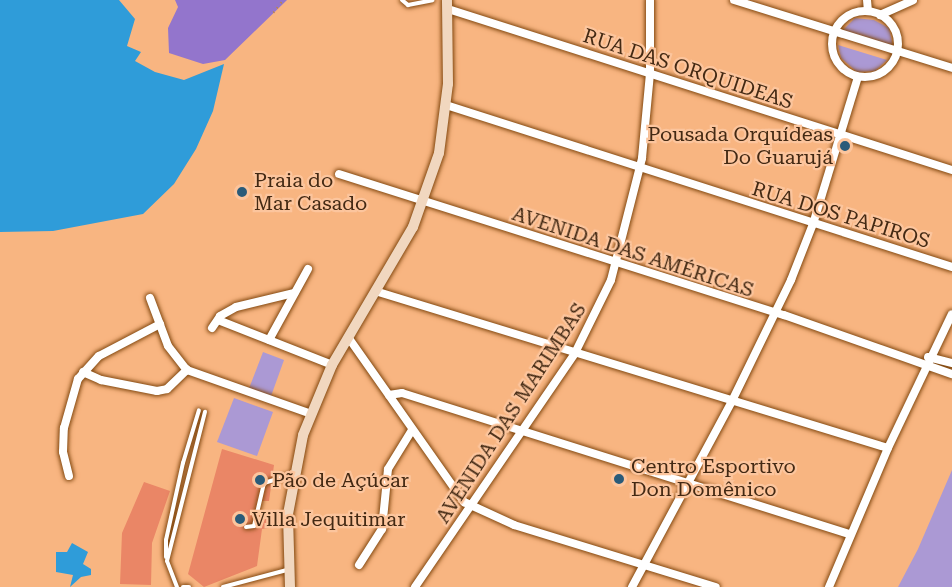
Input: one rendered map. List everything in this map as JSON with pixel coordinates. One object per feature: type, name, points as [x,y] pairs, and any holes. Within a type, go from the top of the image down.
[{"type":"main road","points":[[290,587],[287,570],[288,514],[294,474],[311,414],[332,365],[424,201],[440,153],[446,105],[447,5]]},
{"type":"street","name":"AVENIDA DAS MARIMBAS","points":[[415,587],[574,352],[617,265],[641,168],[650,74],[650,0]]},
{"type":"street","points":[[734,0],[951,68]]},
{"type":"street","points":[[867,0],[868,11]]},
{"type":"street","points":[[880,15],[913,0]]},
{"type":"street","name":"RUA DAS ORQUIDEAS","points":[[447,5],[650,74],[952,170]]},
{"type":"street","points":[[868,11],[880,15],[897,34],[898,52],[887,69],[878,75],[858,77],[847,72],[834,55],[834,33],[848,16],[868,11]]},
{"type":"street","points":[[632,587],[732,401],[775,314],[813,224],[858,77]]},
{"type":"street","name":"RUA DOS PAPIROS","points":[[446,105],[952,267]]},
{"type":"street","name":"AVENIDA DAS AMÉRICAS","points":[[339,174],[617,265],[917,359],[952,363]]},
{"type":"street","points":[[269,340],[308,269]]},
{"type":"street","points":[[375,291],[888,447]]},
{"type":"street","points":[[212,327],[236,307],[294,293]]},
{"type":"street","points":[[150,298],[172,353],[187,370],[213,383],[311,414]]},
{"type":"street","points":[[829,587],[888,447],[952,314]]},
{"type":"street","points":[[218,320],[332,365]]},
{"type":"street","points":[[69,476],[63,452],[64,428],[83,372],[99,356],[160,324]]},
{"type":"street","points":[[348,337],[451,489],[471,506],[524,528],[716,587]]},
{"type":"street","points":[[929,360],[952,374]]},
{"type":"street","points":[[83,372],[101,380],[157,391],[167,389],[187,370]]},
{"type":"street","points":[[388,395],[402,393],[850,534]]},
{"type":"street","points":[[359,565],[382,529],[388,469],[412,430]]},
{"type":"lane","points":[[402,0],[417,4],[433,0]]},
{"type":"lane","points":[[177,587],[167,561],[166,540],[199,410]]},
{"type":"lane","points":[[167,561],[205,412]]},
{"type":"lane","points":[[246,527],[254,526],[264,483],[294,474]]},
{"type":"lane","points":[[223,587],[287,570]]},
{"type":"lane","points":[[183,587],[189,587]]},
{"type":"path","points":[[273,12],[283,0]]},
{"type":"shaded area","points":[[175,0],[287,0],[225,60],[203,64],[169,53],[168,28],[178,7]]},
{"type":"shaded area","points":[[855,18],[874,20],[889,28],[893,46],[842,31]]},
{"type":"shaded area","points":[[838,45],[887,60],[875,71],[857,72],[841,58]]},
{"type":"shaded area","points":[[263,352],[284,360],[270,399],[248,391]]},
{"type":"shaded area","points":[[234,398],[273,412],[257,456],[217,442]]},
{"type":"shaded area","points":[[952,470],[952,587],[898,587],[918,549]]},
{"type":"water","points":[[0,0],[119,0],[135,19],[127,46],[141,52],[135,61],[155,72],[184,80],[224,64],[213,111],[196,149],[174,184],[143,214],[53,231],[0,232]]},
{"type":"water","points":[[72,543],[88,552],[83,564],[91,569],[91,575],[81,577],[70,587],[73,575],[56,572],[56,552],[67,552]]},
{"type":"building","points":[[222,449],[274,465],[269,501],[261,501],[260,513],[270,514],[269,528],[262,529],[257,566],[204,587],[188,574]]},
{"type":"building","points":[[144,482],[170,491],[152,543],[151,585],[120,584],[122,533]]},
{"type":"place","name":"Pousada Orquídeas Do Guarujá","points":[[845,146]]},
{"type":"place","name":"Praia do Mar Casado","points":[[242,192]]},
{"type":"place","name":"Centro Esportivo Don Domênico","points":[[619,479]]},
{"type":"place","name":"Pão de Açúcar","points":[[260,480]]},
{"type":"place","name":"Villa Jequitimar","points":[[240,519]]}]
